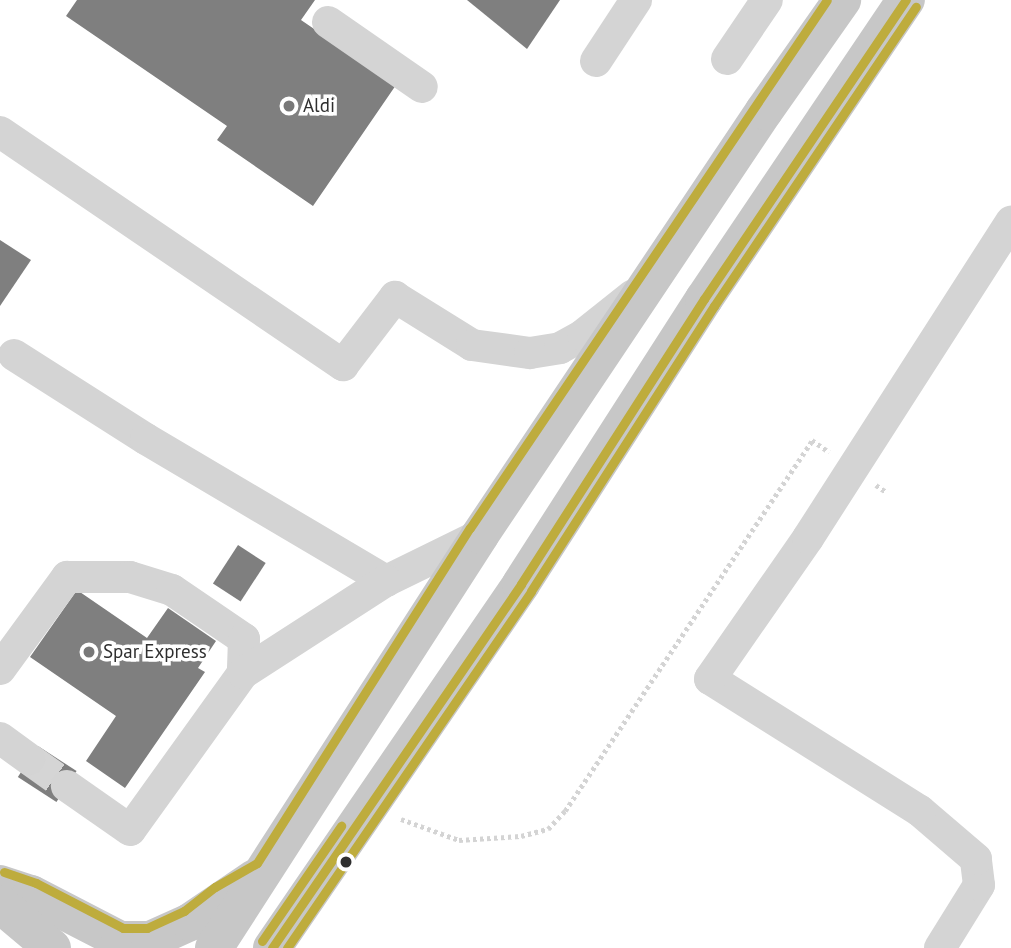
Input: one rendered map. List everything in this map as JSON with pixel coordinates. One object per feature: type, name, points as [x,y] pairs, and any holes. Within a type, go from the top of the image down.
[{"type":"main road","points":[[214,948],[266,872],[480,535],[842,0]]},
{"type":"main road","points":[[275,946],[521,584],[704,299],[906,0]]},
{"type":"main road","points":[[0,884],[31,894],[120,940],[150,940],[190,922],[221,898],[266,872]]},
{"type":"main road","points":[[0,904],[52,948]]},
{"type":"street","points":[[596,61],[636,0]]},
{"type":"street","points":[[727,59],[767,0]]},
{"type":"street","points":[[328,22],[422,87]]},
{"type":"street","points":[[0,132],[343,365],[395,297],[472,345],[530,353],[560,348],[583,335],[649,282]]},
{"type":"street","points":[[940,948],[979,885],[976,859],[920,811],[710,679],[852,469],[1011,222]]},
{"type":"street","points":[[14,355],[146,439],[386,581]]},
{"type":"street","points":[[67,786],[130,830],[243,673],[386,581],[480,535]]},
{"type":"street","points":[[0,669],[67,577],[130,577],[172,590],[244,639],[243,673]]},
{"type":"street","points":[[0,738],[29,759]]},
{"type":"path","points":[[400,819],[459,840],[522,836],[548,829],[565,811],[812,440],[885,491]]},
{"type":"building","name":"Aldi","points":[[77,0],[315,0],[301,20],[396,85],[313,206],[217,140],[227,126],[66,16]]},
{"type":"building","points":[[467,0],[560,0],[527,49]]},
{"type":"building","points":[[0,240],[31,260],[0,306]]},
{"type":"building","points":[[238,545],[266,563],[241,602],[213,584]]},
{"type":"building","points":[[77,590],[147,638],[168,608],[216,641],[198,668],[205,672],[125,788],[86,761],[116,716],[30,657]]},
{"type":"building","points":[[38,746],[77,771],[56,802],[18,777]]},
{"type":"tunnel","points":[[29,759],[67,786]]},
{"type":"transit line","points":[[4,872],[36,883],[123,928],[147,928],[184,911],[215,887],[257,863],[470,528],[827,0]]},
{"type":"transit line","points":[[272,948],[521,584],[704,299],[906,0]]},
{"type":"transit line","points":[[287,948],[531,591],[714,306],[916,7]]},
{"type":"transit line","points":[[262,941],[341,826]]},
{"type":"place","name":"Aldi","points":[[289,106]]},
{"type":"place","name":"Spar Express","points":[[89,652]]}]
